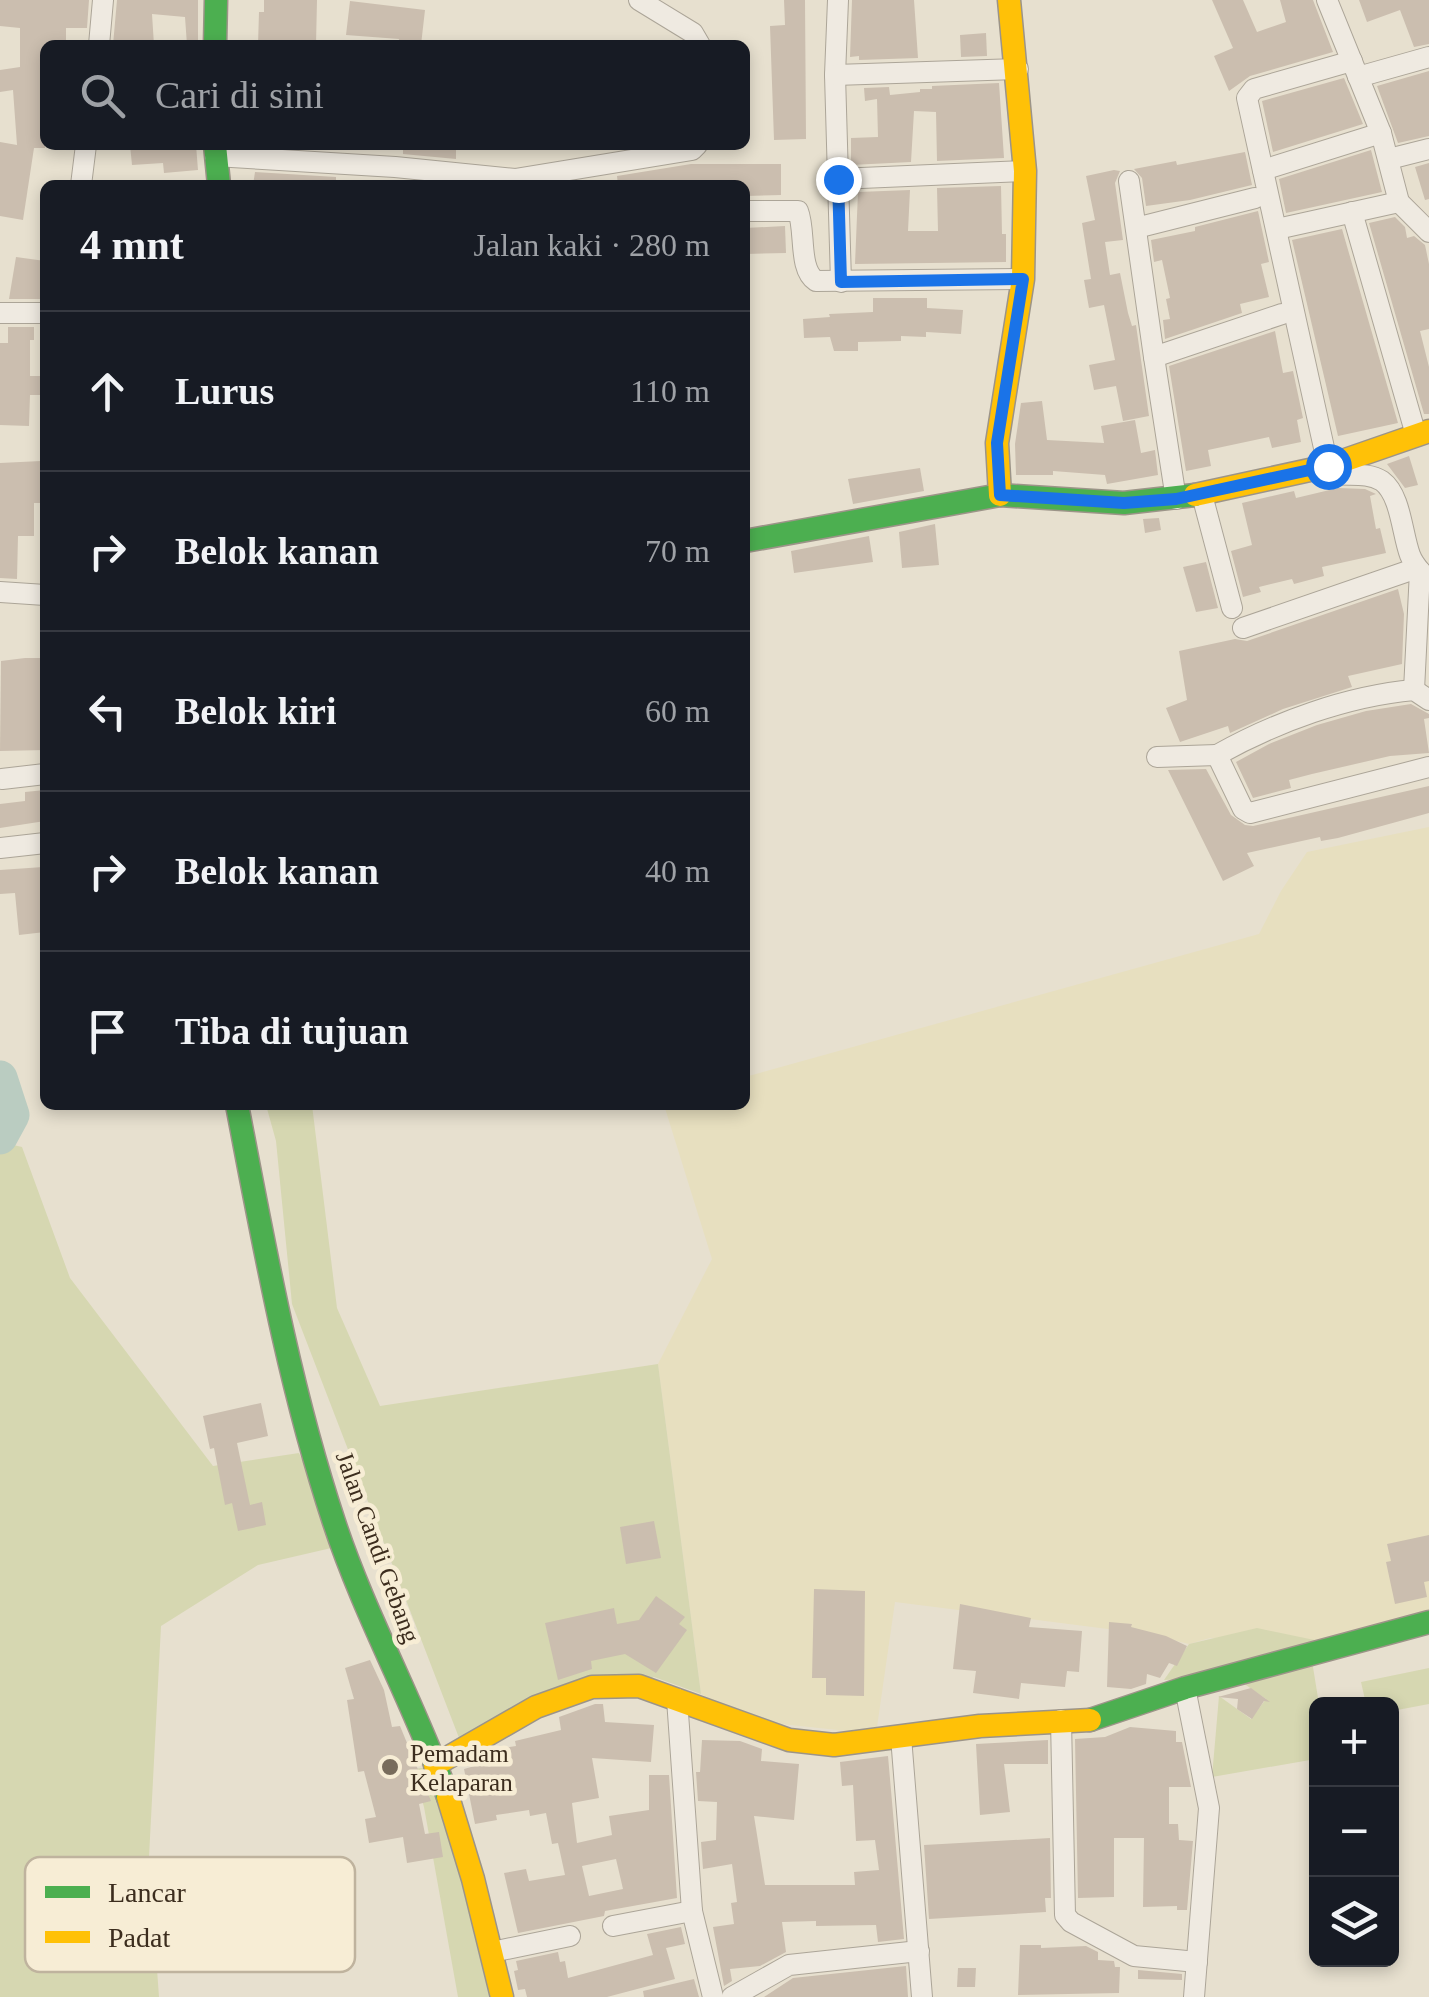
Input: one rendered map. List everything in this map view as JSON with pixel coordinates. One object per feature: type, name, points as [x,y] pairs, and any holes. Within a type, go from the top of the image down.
[{"type":"street","points":[[99,40],[103,0]]},
{"type":"street","points":[[215,40],[216,0]]},
{"type":"street","points":[[638,0],[693,33],[697,40]]},
{"type":"street","points":[[838,0],[835,74],[841,282]]},
{"type":"street","points":[[1000,495],[997,443],[1023,279],[1025,171],[1009,0]]},
{"type":"street","points":[[1327,0],[1381,133],[1399,202],[1429,232]]},
{"type":"street","points":[[1157,757],[1217,755],[1255,734],[1374,695],[1422,695],[1422,574],[1385,483],[1369,476],[1326,474],[1323,468],[1248,93],[1254,88],[1429,57]]},
{"type":"street","points":[[835,74],[1018,70]]},
{"type":"street","points":[[1262,170],[1381,133]]},
{"type":"street","points":[[1389,160],[1429,149]]},
{"type":"street","points":[[82,180],[85,150]]},
{"type":"street","points":[[218,180],[215,150],[514,179],[692,150]]},
{"type":"street","points":[[838,179],[1025,171]]},
{"type":"street","points":[[1129,181],[1176,499]]},
{"type":"street","points":[[1136,228],[1255,198]]},
{"type":"street","points":[[1277,229],[1399,202]]},
{"type":"street","points":[[750,211],[798,211],[810,278],[841,282],[1023,279]]},
{"type":"street","points":[[750,540],[1000,495],[1124,503],[1202,495],[1323,468],[1422,433],[1352,212]]},
{"type":"street","points":[[0,312],[40,313]]},
{"type":"street","points":[[1154,357],[1282,314]]},
{"type":"street","points":[[1202,495],[1232,608]]},
{"type":"street","points":[[1243,628],[1422,574]]},
{"type":"street","points":[[0,592],[40,595]]},
{"type":"street","points":[[1217,755],[1243,809],[1250,813],[1429,767]]},
{"type":"street","points":[[2,778],[40,774]]},
{"type":"street","points":[[0,848],[40,843]]},
{"type":"street","name":"Jalan Candi Gebang","points":[[238,1110],[276,1312],[334,1521],[464,1842],[502,1997]]},
{"type":"street","points":[[436,1765],[536,1707],[592,1686],[639,1686],[788,1740],[834,1745],[1061,1720],[1099,1720],[1185,1688],[1429,1622]]},
{"type":"street","points":[[1185,1688],[1209,1808],[1194,1997]]},
{"type":"street","points":[[677,1698],[692,1911],[713,1997]]},
{"type":"street","points":[[1061,1720],[1065,1915],[1134,1956],[1197,1962]]},
{"type":"street","points":[[901,1737],[922,1997]]},
{"type":"street","points":[[613,1926],[692,1911]]},
{"type":"street","points":[[492,1952],[570,1936]]},
{"type":"street","points":[[732,1997],[789,1965],[919,1950]]},
{"type":"shaded area","points":[[1429,827],[1429,1620],[1324,1642],[1210,1638],[1189,1644],[1147,1634],[895,1602],[876,1734],[753,1721],[701,1694],[658,1364],[712,1259],[666,1110],[750,1110],[750,1076],[1259,934],[1307,852]]},
{"type":"green space","points":[[267,1110],[313,1110],[337,1308],[380,1406],[658,1364],[701,1694],[654,1677],[461,1743],[292,1304],[276,1141]]},
{"type":"green space","points":[[0,1142],[22,1147],[70,1278],[213,1466],[299,1453],[340,1546],[258,1565],[161,1626],[149,1857],[25,1857],[25,1972],[157,1972],[159,1997],[0,1997]]},
{"type":"green space","points":[[1257,1628],[1324,1642],[1209,1678],[1164,1680],[1189,1644]]},
{"type":"green space","points":[[1312,1661],[1318,1697],[1309,1697],[1309,1760],[1212,1777],[1219,1696],[1251,1719],[1266,1699],[1233,1676]]},
{"type":"green space","points":[[1429,1668],[1429,1704],[1399,1710],[1399,1697],[1364,1697],[1361,1682]]},
{"type":"green space","points":[[449,1765],[509,1997],[458,1997],[424,1807],[413,1769]]},
{"type":"building","points":[[0,0],[89,0],[87,28],[66,28],[66,40],[40,40],[40,148],[34,148],[23,220],[0,216],[0,142],[17,145],[13,90],[0,92],[0,70],[20,67],[20,28],[0,26]]},
{"type":"building","points":[[117,0],[198,0],[198,40],[187,40],[185,17],[152,14],[154,40],[113,40]]},
{"type":"building","points":[[264,0],[317,0],[316,40],[258,40],[259,12],[264,12]]},
{"type":"building","points":[[784,0],[805,0],[806,139],[774,140],[770,26],[785,25]]},
{"type":"building","points":[[852,0],[914,0],[918,58],[850,57]]},
{"type":"building","points":[[1212,0],[1243,0],[1257,32],[1286,22],[1280,0],[1313,0],[1333,52],[1250,76],[1229,91],[1214,56],[1233,48]]},
{"type":"building","points":[[1359,0],[1429,0],[1429,44],[1414,47],[1400,10],[1367,22]]},
{"type":"building","points":[[350,1],[425,10],[422,40],[346,35]]},
{"type":"building","points":[[986,33],[987,56],[961,57],[960,35]]},
{"type":"building","points":[[1429,71],[1429,136],[1398,143],[1377,86]]},
{"type":"building","points":[[1344,78],[1363,124],[1273,152],[1262,101]]},
{"type":"building","points":[[999,83],[1004,158],[937,161],[936,112],[914,111],[911,162],[851,165],[851,138],[878,137],[877,99],[865,101],[864,88],[889,87],[890,95],[920,92],[932,86]]},
{"type":"building","points":[[130,150],[196,150],[198,170],[164,173],[163,163],[132,165]]},
{"type":"building","points":[[403,150],[456,150],[456,159],[403,154]]},
{"type":"building","points":[[1371,150],[1382,192],[1286,213],[1279,179]]},
{"type":"building","points":[[1245,152],[1252,185],[1146,206],[1142,178],[1134,169]]},
{"type":"building","points":[[1429,163],[1429,199],[1425,200],[1415,167]]},
{"type":"building","points":[[691,164],[781,164],[781,195],[750,196],[750,180],[617,180],[617,176]]},
{"type":"building","points":[[1120,171],[1115,183],[1123,240],[1105,242],[1110,275],[1120,273],[1132,326],[1136,325],[1149,416],[1123,421],[1116,386],[1094,390],[1089,365],[1115,360],[1104,305],[1089,308],[1084,280],[1091,279],[1082,223],[1095,220],[1086,176]]},
{"type":"building","points":[[255,172],[336,177],[336,180],[254,180]]},
{"type":"building","points":[[1001,186],[1006,262],[855,264],[858,192],[910,190],[908,231],[938,231],[937,188]]},
{"type":"building","points":[[1258,211],[1269,262],[1261,264],[1269,297],[1240,304],[1242,313],[1165,339],[1163,320],[1170,319],[1166,299],[1170,298],[1162,260],[1154,262],[1151,240]]},
{"type":"building","points":[[1395,217],[1405,227],[1407,238],[1414,236],[1425,245],[1429,264],[1429,329],[1420,331],[1429,367],[1429,414],[1424,414],[1369,223]]},
{"type":"building","points":[[785,226],[786,253],[750,254],[750,228]]},
{"type":"building","points":[[1342,229],[1398,423],[1338,436],[1292,240]]},
{"type":"building","points":[[16,257],[40,260],[40,299],[9,299]]},
{"type":"building","points":[[873,298],[927,298],[927,308],[963,310],[961,334],[926,332],[926,337],[901,336],[901,341],[858,342],[858,351],[834,351],[830,337],[804,338],[803,319],[873,312]]},
{"type":"building","points":[[8,327],[34,327],[30,376],[40,376],[40,395],[30,395],[29,426],[0,425],[0,343],[8,343]]},
{"type":"building","points":[[1275,331],[1283,373],[1293,371],[1303,418],[1297,420],[1301,442],[1272,448],[1269,437],[1208,450],[1211,466],[1186,471],[1169,366]]},
{"type":"building","points":[[1042,401],[1047,440],[1104,443],[1101,426],[1135,420],[1141,453],[1155,450],[1158,475],[1107,484],[1105,475],[1053,471],[1053,475],[1016,475],[1015,444],[1021,403]]},
{"type":"building","points":[[1409,456],[1418,485],[1405,488],[1387,464]]},
{"type":"building","points":[[40,461],[40,503],[34,503],[34,536],[18,536],[17,579],[0,578],[0,463]]},
{"type":"building","points":[[920,468],[924,491],[853,504],[848,479]]},
{"type":"building","points":[[1338,488],[1365,489],[1376,494],[1370,496],[1376,529],[1380,528],[1386,553],[1322,567],[1324,576],[1259,587],[1261,592],[1243,597],[1231,551],[1252,545],[1242,503],[1294,491],[1296,498]]},
{"type":"building","points":[[1159,518],[1161,530],[1145,533],[1143,519]]},
{"type":"building","points":[[935,524],[939,565],[902,568],[899,532]]},
{"type":"building","points":[[869,536],[873,562],[794,573],[791,551]]},
{"type":"building","points":[[1206,562],[1218,608],[1196,612],[1183,567]]},
{"type":"building","points":[[1398,589],[1404,614],[1402,664],[1348,676],[1352,687],[1283,709],[1230,733],[1228,726],[1180,742],[1166,708],[1187,700],[1179,651],[1235,639],[1247,641]]},
{"type":"building","points":[[40,658],[40,750],[0,751],[1,661]]},
{"type":"building","points":[[1411,704],[1429,714],[1424,719],[1429,753],[1390,756],[1312,774],[1289,780],[1291,788],[1253,798],[1236,762],[1317,725]]},
{"type":"building","points":[[1206,769],[1231,815],[1245,825],[1429,786],[1429,813],[1338,838],[1321,841],[1320,837],[1247,853],[1254,866],[1223,881],[1168,770]]},
{"type":"building","points":[[40,790],[40,822],[0,828],[0,804],[25,801],[25,792]]},
{"type":"building","points":[[40,867],[40,933],[19,935],[15,893],[0,894],[0,870]]},
{"type":"building","points":[[261,1403],[268,1436],[237,1443],[250,1505],[262,1502],[266,1525],[238,1531],[232,1503],[225,1505],[203,1416]]},
{"type":"building","points":[[654,1521],[661,1558],[626,1564],[620,1527]]},
{"type":"building","points":[[1429,1535],[1429,1581],[1424,1582],[1427,1597],[1395,1604],[1386,1562],[1391,1561],[1387,1544]]},
{"type":"building","points":[[814,1589],[865,1591],[864,1696],[826,1695],[826,1678],[812,1678]]},
{"type":"building","points":[[656,1596],[685,1617],[679,1624],[687,1630],[656,1673],[625,1654],[591,1661],[592,1669],[558,1680],[545,1623],[614,1608],[617,1624],[639,1620]]},
{"type":"building","points":[[960,1604],[1031,1618],[1029,1627],[1082,1631],[1079,1672],[1067,1671],[1065,1687],[1021,1683],[1019,1699],[973,1693],[976,1671],[953,1669]]},
{"type":"building","points":[[1109,1622],[1132,1624],[1131,1627],[1187,1646],[1177,1666],[1169,1663],[1160,1678],[1147,1674],[1146,1684],[1131,1689],[1107,1687]]},
{"type":"building","points":[[370,1660],[384,1690],[392,1727],[400,1726],[431,1801],[419,1804],[425,1834],[439,1832],[443,1857],[407,1863],[403,1837],[369,1843],[365,1819],[376,1817],[364,1771],[358,1772],[347,1700],[354,1699],[345,1668]]},
{"type":"building","points":[[1251,1688],[1270,1702],[1264,1701],[1252,1719],[1237,1709],[1238,1699],[1218,1697]]},
{"type":"building","points":[[603,1704],[605,1722],[654,1725],[651,1762],[592,1758],[599,1798],[572,1803],[577,1843],[612,1835],[609,1816],[649,1810],[649,1775],[669,1775],[677,1898],[518,1933],[504,1873],[526,1869],[529,1881],[565,1875],[558,1843],[552,1844],[546,1813],[530,1816],[529,1810],[496,1815],[497,1820],[475,1824],[464,1769],[489,1762],[487,1755],[516,1746],[515,1741],[561,1730],[559,1717]],"holes":[[[616,1859],[623,1889],[589,1896],[582,1866]]]},
{"type":"building","points":[[1130,1727],[1176,1731],[1176,1742],[1182,1742],[1191,1787],[1169,1787],[1169,1824],[1178,1824],[1179,1840],[1193,1841],[1187,1910],[1177,1910],[1177,1906],[1143,1907],[1144,1838],[1114,1838],[1114,1897],[1078,1898],[1075,1739],[1105,1737]]},
{"type":"building","points":[[702,1740],[740,1741],[762,1749],[761,1761],[799,1764],[794,1820],[754,1816],[765,1885],[855,1885],[854,1872],[879,1870],[875,1840],[856,1841],[853,1785],[842,1786],[840,1762],[888,1756],[904,1939],[878,1942],[876,1925],[782,1922],[786,1952],[760,1966],[730,1969],[732,1981],[724,1986],[713,1927],[734,1924],[731,1903],[737,1902],[732,1864],[703,1869],[701,1842],[716,1840],[717,1802],[698,1801],[696,1772],[700,1772]]},
{"type":"building","points":[[1048,1740],[1048,1764],[1004,1764],[1010,1812],[980,1815],[976,1744]]},
{"type":"building","points":[[1050,1838],[1051,1898],[1045,1898],[1046,1912],[929,1919],[924,1845]]},
{"type":"building","points":[[681,1927],[685,1944],[666,1948],[675,1979],[607,1997],[527,1997],[525,1989],[518,1990],[516,1961],[558,1952],[560,1962],[565,1961],[568,1978],[653,1955],[647,1934]]},
{"type":"building","points":[[1020,1945],[1086,1946],[1098,1952],[1098,1960],[1114,1961],[1115,1967],[1120,1967],[1119,1993],[1018,1995]]},
{"type":"building","points":[[906,1966],[908,1997],[764,1997],[793,1978]]},
{"type":"building","points":[[958,1968],[976,1968],[975,1987],[957,1987]]},
{"type":"building","points":[[1138,1970],[1182,1974],[1182,1980],[1138,1979]]},
{"type":"building","points":[[694,1979],[699,1997],[644,1997],[643,1991]]},
{"type":"waterway","points":[[0,1078],[12,1115],[0,1137]]},
{"type":"traffic: fast","points":[[215,40],[216,0]]},
{"type":"traffic: fast","points":[[216,150],[218,180]]},
{"type":"traffic: fast","points":[[750,540],[1000,495],[1124,503],[1195,495]]},
{"type":"traffic: fast","points":[[238,1110],[279,1315],[318,1471],[360,1591],[448,1797]]},
{"type":"traffic: fast","points":[[1090,1720],[1185,1688],[1429,1622]]},
{"type":"traffic: slow","points":[[1000,495],[997,443],[1023,279],[1025,171],[1009,0]]},
{"type":"traffic: slow","points":[[1195,495],[1328,466],[1429,431]]},
{"type":"traffic: slow","points":[[435,1765],[536,1707],[592,1687],[639,1686],[789,1740],[834,1745],[980,1726],[1090,1720]]},
{"type":"traffic: slow","points":[[448,1797],[502,1997]]},
{"type":"place","name":"Pemadam Kelaparan","points":[[390,1767]]},
{"type":"route","points":[[838,179],[841,282],[1023,279],[997,443],[1000,495],[1124,503],[1176,499],[1328,466]]}]
